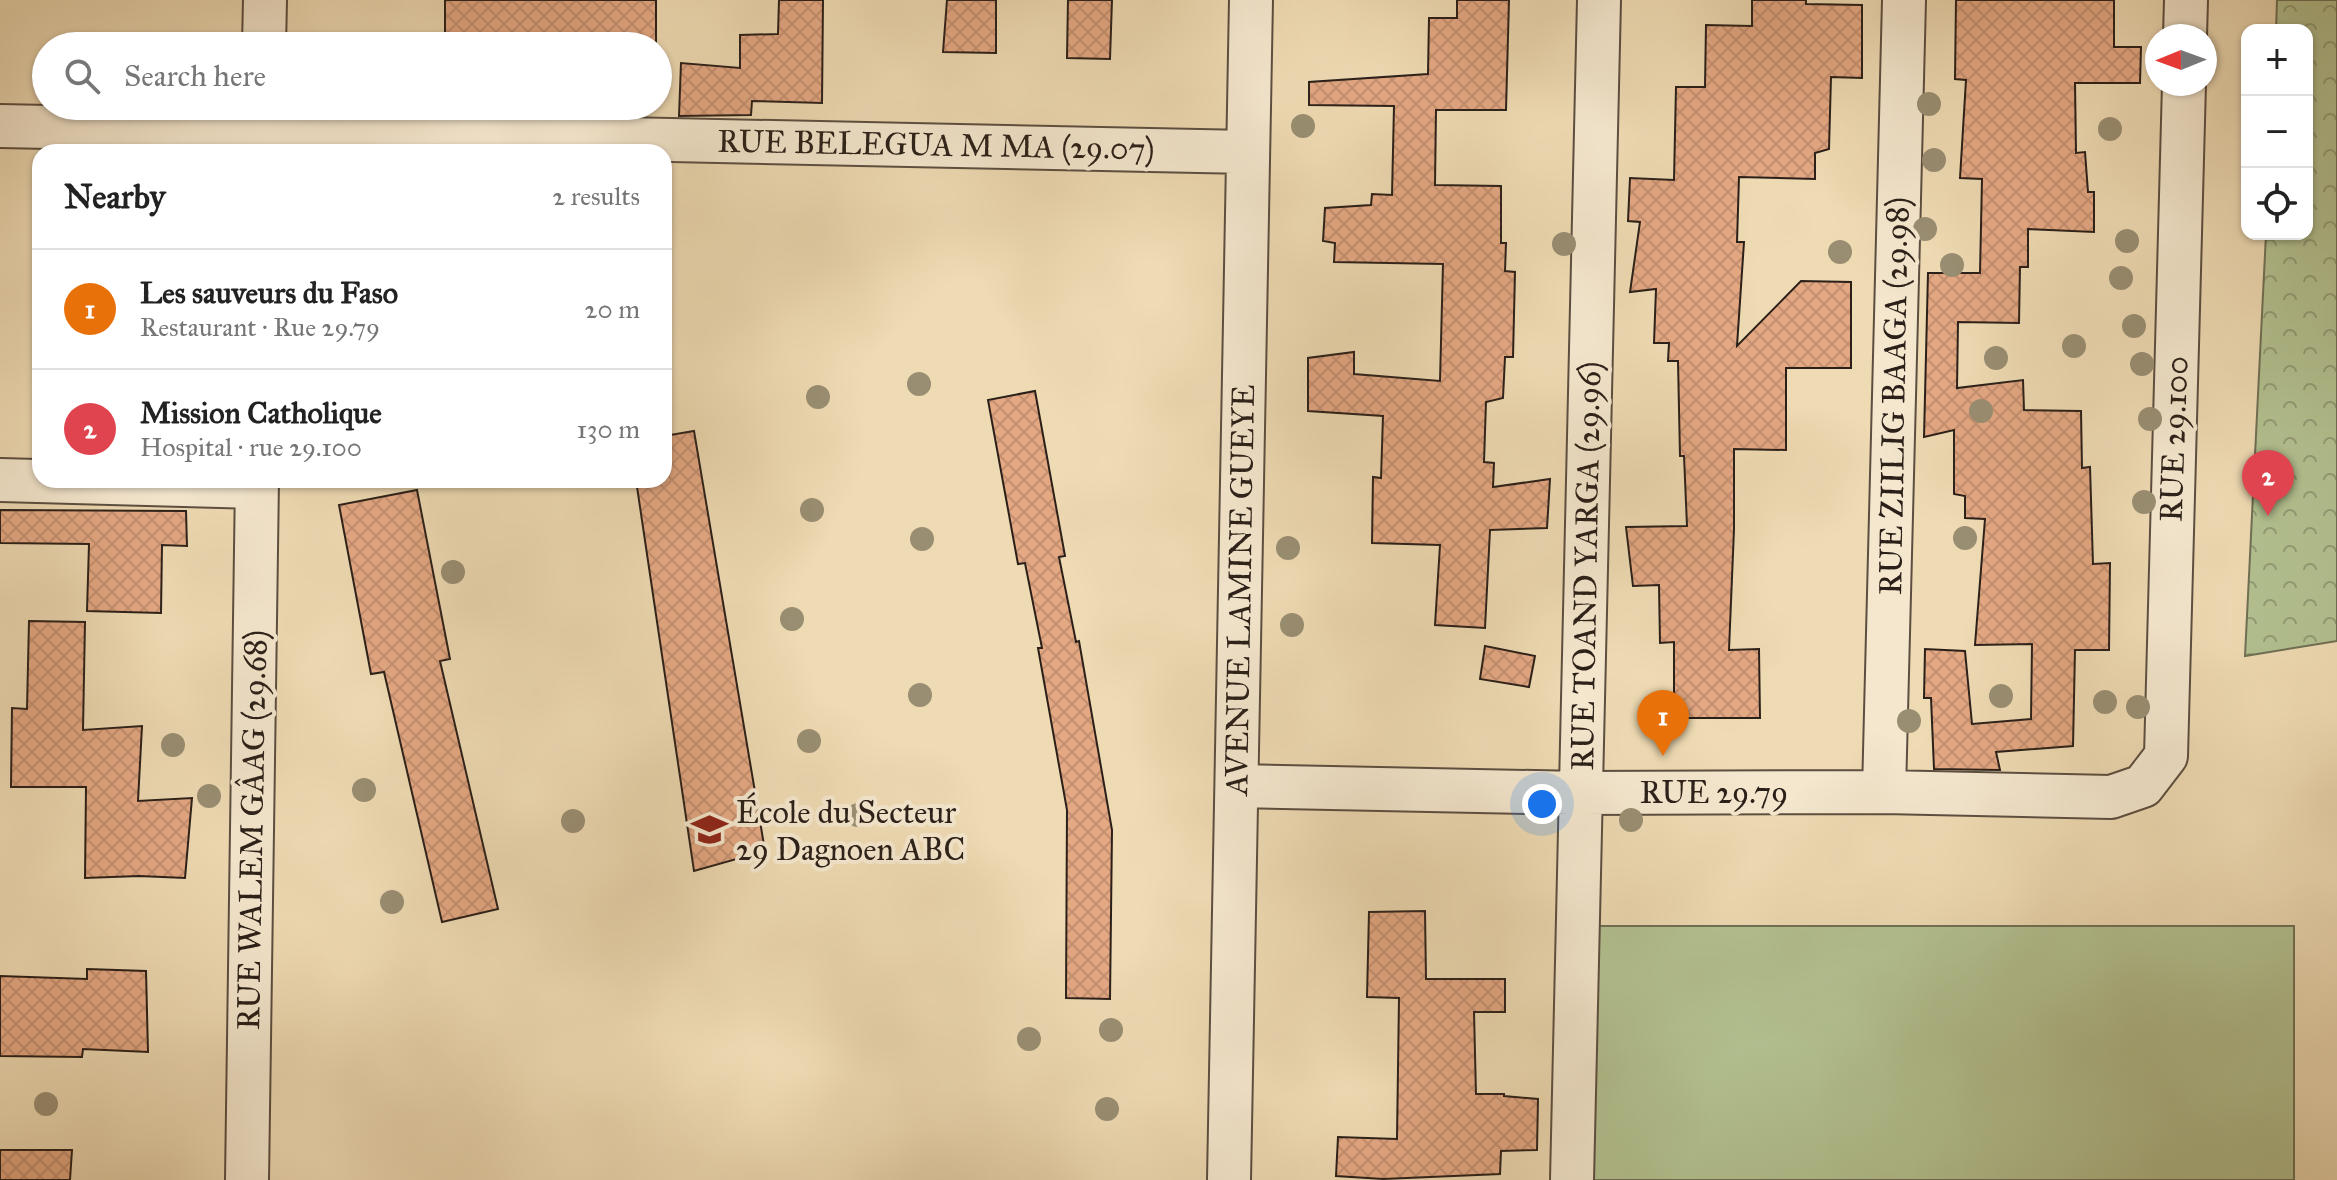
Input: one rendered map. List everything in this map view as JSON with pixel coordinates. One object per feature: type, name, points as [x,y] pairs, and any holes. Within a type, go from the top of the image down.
[{"type":"street","points":[[264,32],[265,0]]},
{"type":"street","name":"AVENUE LAMINE GUEYE","points":[[1229,1180],[1251,0]]},
{"type":"street","name":"RUE TOAND YARGA (29.96)","points":[[1572,1180],[1599,0]]},
{"type":"street","name":"RUE ZIILIG BAAGA (29.98)","points":[[1884,792],[1904,0]]},
{"type":"street","points":[[2185,24],[2186,0]]},
{"type":"street","name":"RUE 29.100","points":[[2143,786],[2166,756],[2184,96]]},
{"type":"street","name":"RUE BELEGUA M MA (29.07)","points":[[0,126],[263,129],[1248,152]]},
{"type":"street","points":[[0,480],[32,480]]},
{"type":"street","name":"RUE WALEM GÂAG (29.68)","points":[[247,1180],[257,488]]},
{"type":"street","name":"RUE 29.79","points":[[1237,786],[1580,793],[1884,792],[2111,797],[2143,786]]},
{"type":"green space","points":[[2277,0],[2337,0],[2337,641],[2245,656],[2266,240],[2313,240],[2313,24],[2276,24]]},
{"type":"green space","points":[[1592,926],[2294,926],[2294,1180],[1592,1180]]},
{"type":"building","points":[[445,0],[656,0],[656,32],[445,32]]},
{"type":"building","points":[[779,0],[823,0],[822,103],[752,101],[751,115],[679,116],[681,63],[740,68],[740,35],[778,34]]},
{"type":"building","points":[[947,0],[996,0],[996,53],[943,52]]},
{"type":"building","points":[[1068,0],[1112,0],[1110,59],[1067,58]]},
{"type":"building","points":[[1457,0],[1509,0],[1506,110],[1436,110],[1435,185],[1501,186],[1501,243],[1506,243],[1505,271],[1515,272],[1513,357],[1505,357],[1503,398],[1486,402],[1484,462],[1494,463],[1493,487],[1550,479],[1547,528],[1490,530],[1485,628],[1435,625],[1440,545],[1372,543],[1373,477],[1381,478],[1383,416],[1308,411],[1308,358],[1354,352],[1354,374],[1440,381],[1443,264],[1334,262],[1335,243],[1323,241],[1325,208],[1371,205],[1372,194],[1392,195],[1394,106],[1309,105],[1309,82],[1428,74],[1429,18],[1457,18]]},
{"type":"building","points":[[1752,0],[1806,0],[1806,4],[1862,5],[1862,78],[1831,77],[1829,149],[1815,153],[1815,179],[1739,177],[1737,242],[1744,242],[1737,346],[1801,281],[1851,282],[1851,368],[1786,368],[1786,450],[1734,449],[1729,650],[1759,649],[1760,718],[1680,718],[1680,699],[1674,699],[1674,642],[1660,643],[1659,585],[1633,586],[1626,527],[1687,526],[1684,456],[1680,456],[1678,361],[1668,361],[1669,343],[1654,343],[1656,289],[1630,292],[1640,222],[1628,221],[1630,178],[1674,180],[1676,87],[1705,87],[1706,25],[1752,26]]},
{"type":"building","points":[[1956,0],[2114,0],[2114,47],[2141,47],[2140,83],[2075,83],[2076,153],[2085,152],[2088,192],[2094,192],[2094,232],[2028,229],[2028,267],[2020,267],[2019,323],[1958,322],[1957,388],[2023,380],[2024,410],[2081,411],[2082,468],[2090,467],[2093,564],[2110,563],[2109,650],[2075,650],[2073,746],[1996,752],[2000,770],[1934,769],[1931,698],[1924,698],[1925,649],[1965,651],[1972,724],[2031,719],[2032,644],[1975,645],[1985,519],[1965,518],[1965,496],[1954,494],[1954,430],[1924,437],[1928,273],[1980,273],[1982,179],[1960,178],[1966,80],[1955,79]]},
{"type":"building","points":[[1035,391],[1065,556],[1059,557],[1076,642],[1079,641],[1112,830],[1110,999],[1066,998],[1067,810],[1038,648],[1042,648],[1025,563],[1018,564],[988,400]]},
{"type":"building","points":[[694,431],[765,851],[694,871],[637,488],[672,488],[672,435]]},
{"type":"building","points":[[417,490],[450,659],[440,661],[498,909],[442,922],[384,672],[371,674],[339,505]]},
{"type":"building","points":[[0,510],[186,511],[187,546],[162,545],[161,613],[87,611],[89,544],[0,543]]},
{"type":"building","points":[[29,621],[85,622],[83,730],[142,726],[138,801],[192,798],[185,878],[85,878],[86,787],[11,787],[12,708],[27,709]]},
{"type":"building","points":[[1485,646],[1535,656],[1529,687],[1480,679]]},
{"type":"building","points":[[1425,911],[1426,979],[1505,979],[1505,1012],[1474,1012],[1476,1094],[1538,1099],[1537,1150],[1501,1151],[1500,1174],[1383,1179],[1336,1176],[1338,1137],[1397,1139],[1399,998],[1367,997],[1369,912]]},
{"type":"building","points":[[87,969],[146,971],[148,1052],[83,1049],[82,1057],[0,1056],[0,976],[87,979]]},
{"type":"building","points":[[0,1150],[72,1150],[70,1180],[0,1180]]},
{"type":"place","name":"Mission Catholique","points":[[2268,516]]},
{"type":"place","name":"Les sauveurs du Faso","points":[[1663,756]]},
{"type":"place","name":"École du Secteur 29 Dagnoen ABC","points":[[710,830]]}]
